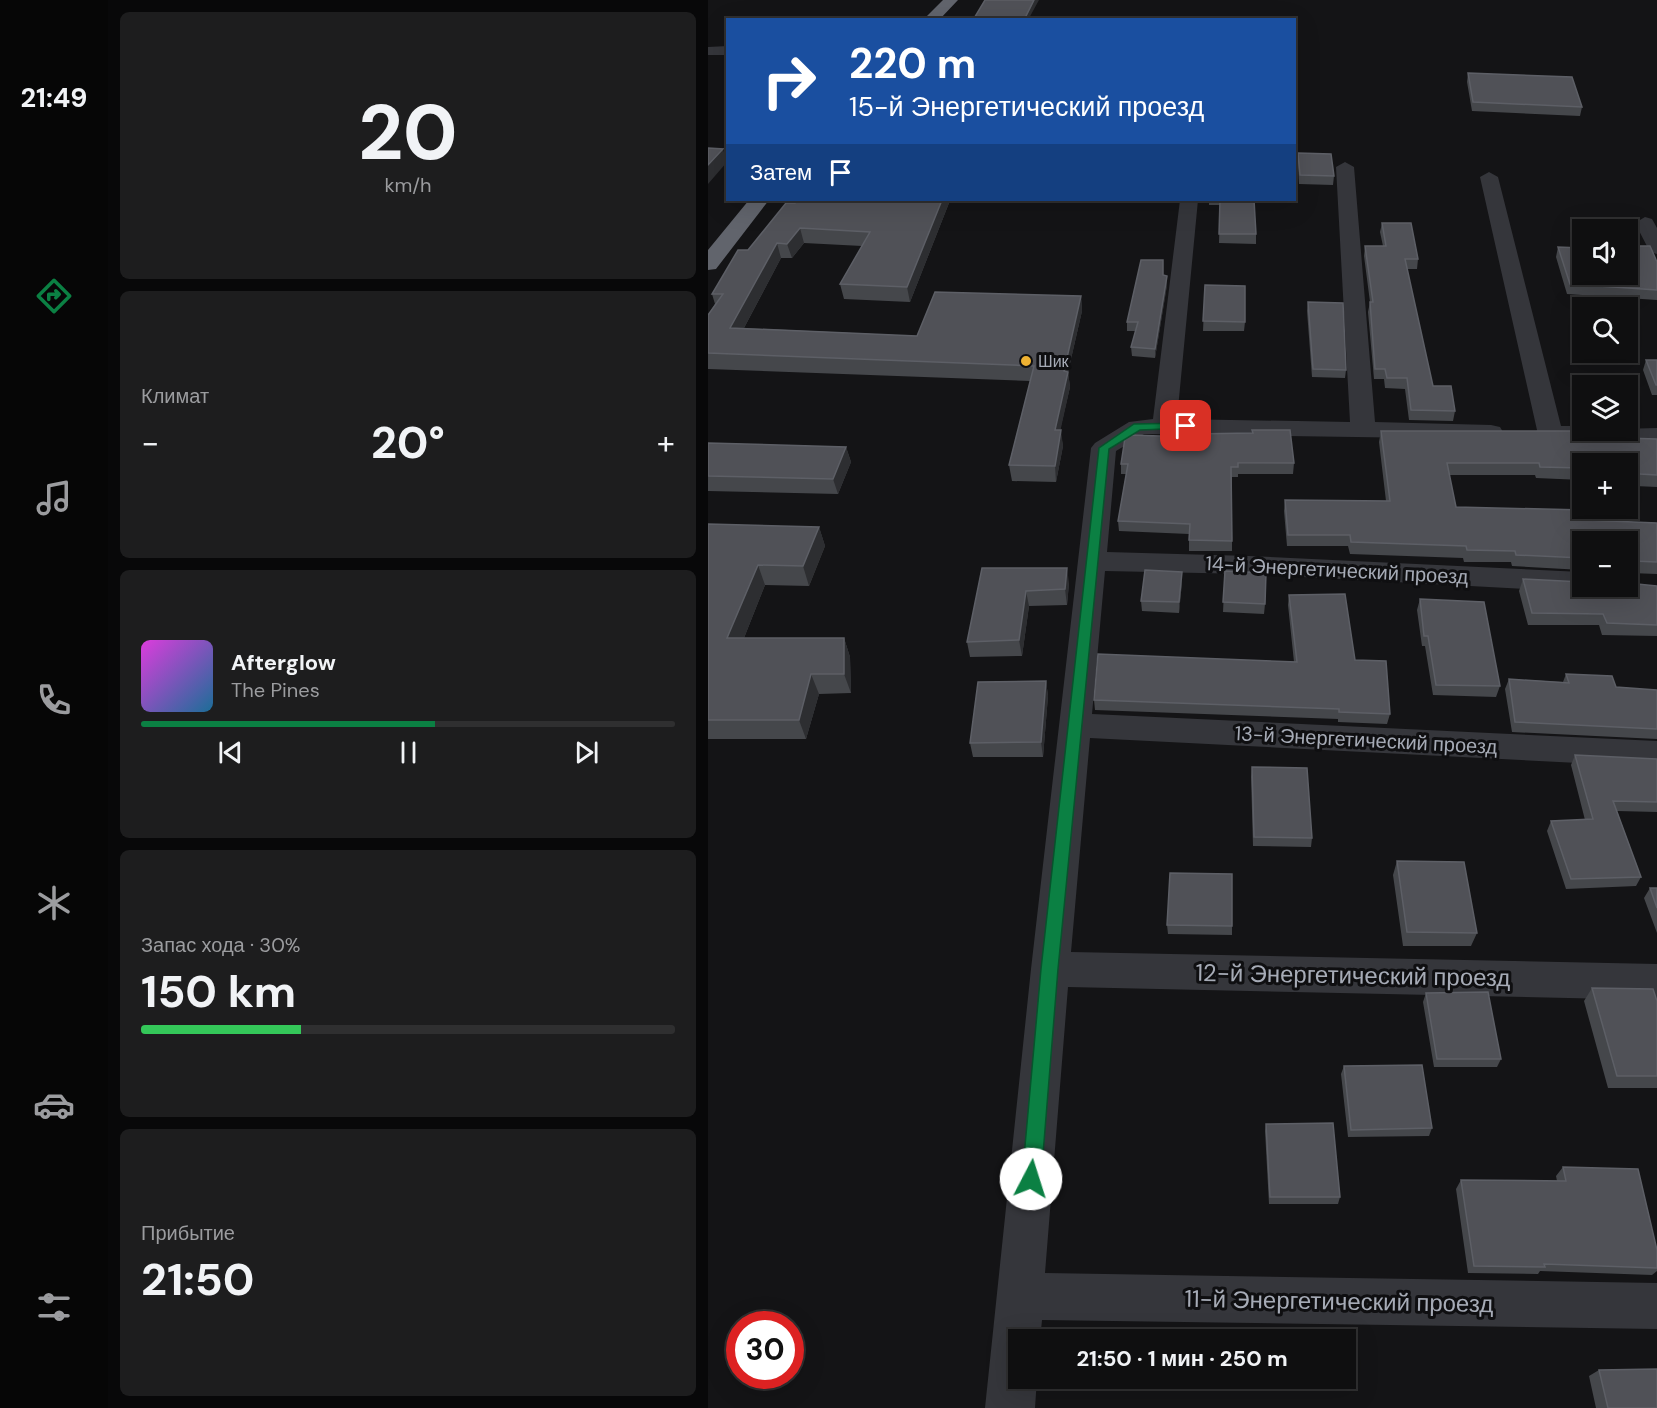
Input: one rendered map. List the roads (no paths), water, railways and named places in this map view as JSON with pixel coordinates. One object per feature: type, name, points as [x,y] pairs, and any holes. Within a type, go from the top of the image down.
[{"type":"highway","points":[[932,18],[951,0]]},
{"type":"highway","points":[[708,264],[758,201]]},
{"type":"street","points":[[708,51],[726,50]]},
{"type":"street","points":[[1344,167],[1363,429]]},
{"type":"street","points":[[1489,177],[1550,433]]},
{"type":"street","points":[[1164,426],[1189,201]]},
{"type":"street","points":[[1645,223],[1657,248]]},
{"type":"street","points":[[1010,1408],[1050,969],[1104,448],[1138,427],[1164,426],[1657,435]]},
{"type":"street","name":"14-й Энергетический проезд","points":[[1092,561],[1249,565],[1572,581]]},
{"type":"street","name":"13-й Энергетический проезд","points":[[1075,725],[1657,754]]},
{"type":"street","name":"12-й Энергетический проезд","points":[[1050,969],[1657,982]]},
{"type":"street","name":"11-й Энергетический проезд","points":[[1021,1296],[1657,1306]]},
{"type":"place","name":"Шик","points":[[1026,361]]}]
